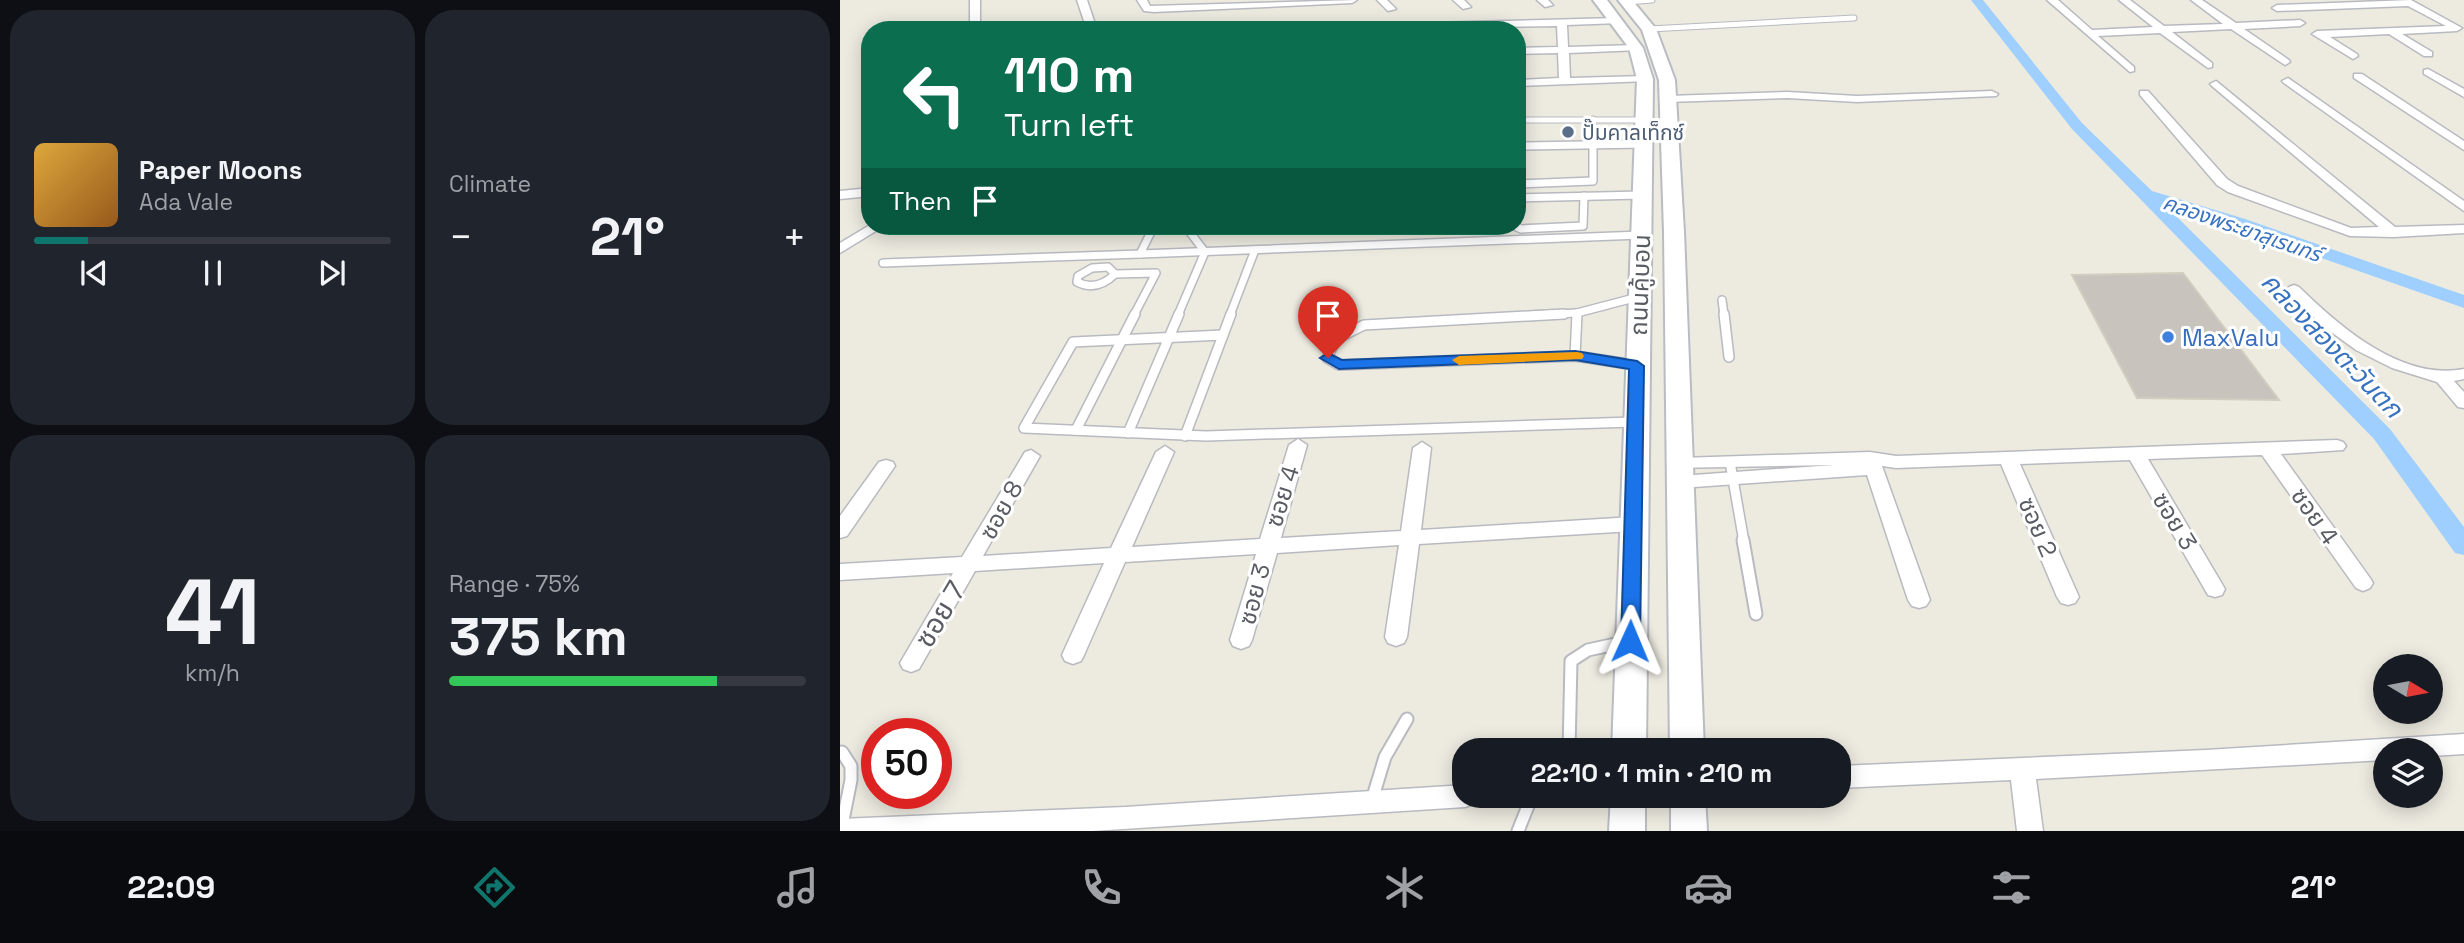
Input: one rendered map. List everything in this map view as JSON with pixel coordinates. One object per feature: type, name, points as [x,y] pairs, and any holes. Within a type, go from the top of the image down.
[{"type":"main road","name":"ถนนคู้บอน","points":[[1600,0],[1623,8],[1667,79],[1687,738]]},
{"type":"main road","name":"ถนนคู้บอน","points":[[1629,738],[1635,422],[1644,187],[1643,38]]},
{"type":"main road","points":[[1644,187],[1671,179]]},
{"type":"main road","points":[[1627,831],[1628,808]]},
{"type":"main road","points":[[1688,808],[1689,831]]},
{"type":"street","points":[[975,0],[975,21]]},
{"type":"street","points":[[1082,0],[1089,21]]},
{"type":"street","points":[[1142,0],[1145,7],[1150,9],[1352,0]]},
{"type":"street","points":[[1382,0],[1391,9]]},
{"type":"street","points":[[2052,0],[2130,69]]},
{"type":"street","points":[[2124,0],[2208,65]]},
{"type":"street","points":[[2196,0],[2285,62]]},
{"type":"street","points":[[2264,0],[2353,57]]},
{"type":"street","points":[[2277,9],[2407,1],[2461,29]]},
{"type":"street","points":[[1526,24],[1562,22],[1623,8]]},
{"type":"street","points":[[2437,17],[2464,16]]},
{"type":"street","points":[[1562,22],[1565,81]]},
{"type":"street","points":[[2089,33],[2300,23]]},
{"type":"street","points":[[2319,35],[2461,29]]},
{"type":"street","points":[[2390,31],[2428,54]]},
{"type":"street","points":[[1526,51],[1563,50],[1643,38]]},
{"type":"street","points":[[2428,72],[2464,94]]},
{"type":"street","points":[[2358,76],[2464,146]]},
{"type":"street","points":[[1526,83],[1645,79]]},
{"type":"street","points":[[2288,81],[2464,207]]},
{"type":"street","points":[[2216,84],[2394,233]]},
{"type":"street","points":[[2144,93],[2222,181],[2233,189],[2344,231],[2394,233],[2464,229]]},
{"type":"street","points":[[1668,99],[1788,95],[1857,99],[1992,94]]},
{"type":"street","points":[[840,195],[861,193]]},
{"type":"street","points":[[840,249],[863,235]]},
{"type":"street","points":[[2294,290],[2333,327],[2370,354],[2402,368],[2443,378],[2464,374]]},
{"type":"street","points":[[2443,378],[2464,403]]},
{"type":"street","name":"ซอย 4","points":[[1267,547],[1298,445]]},
{"type":"street","points":[[1680,473],[1896,462],[2337,446]]},
{"type":"street","points":[[1396,637],[1422,448]]},
{"type":"street","name":"ซอย 4","points":[[2267,448],[2363,583]]},
{"type":"street","points":[[1073,655],[1165,452]]},
{"type":"street","name":"ซอย 3","points":[[2135,453],[2216,589]]},
{"type":"street","name":"ซอย 8","points":[[970,565],[1031,456]]},
{"type":"street","name":"ซอย 2","points":[[2008,458],[2068,597]]},
{"type":"street","points":[[1872,463],[1919,600]]},
{"type":"street","points":[[840,531],[886,466]]},
{"type":"street","points":[[840,572],[1633,524]]},
{"type":"street","name":"ซอย 3","points":[[1241,640],[1267,547]]},
{"type":"street","name":"ซอย 7","points":[[911,663],[970,565]]},
{"type":"street","points":[[1851,776],[2464,744]]},
{"type":"street","points":[[2022,769],[2030,831]]},
{"type":"street","points":[[840,831],[1125,818],[1452,797]]},
{"type":"lane","points":[[1623,8],[1652,0]]},
{"type":"lane","points":[[1643,38],[1854,18]]},
{"type":"lane","points":[[1526,184],[1593,181],[1593,119]]},
{"type":"lane","points":[[1526,120],[1644,120]]},
{"type":"lane","points":[[1526,146],[1644,144]]},
{"type":"lane","points":[[1526,198],[1584,197],[1644,187]]},
{"type":"lane","points":[[1526,229],[1583,226],[1584,197]]},
{"type":"lane","points":[[1140,254],[1150,235]]},
{"type":"lane","points":[[1192,235],[1205,251]]},
{"type":"lane","points":[[883,263],[1642,235]]},
{"type":"lane","points":[[1185,436],[1255,250]]},
{"type":"lane","points":[[1128,433],[1205,251]]},
{"type":"lane","points":[[1103,267],[1108,256]]},
{"type":"lane","points":[[1076,430],[1156,272],[1115,274],[1097,285],[1077,282],[1081,273],[1103,267],[1112,268],[1115,274]]},
{"type":"lane","points":[[1637,366],[1575,356],[1339,365],[1328,358],[1336,339],[1364,325],[1577,313],[1639,297]]},
{"type":"lane","points":[[1722,300],[1729,356]]},
{"type":"lane","points":[[1575,356],[1577,313]]},
{"type":"lane","points":[[1223,335],[1073,342],[1024,428],[1185,436],[1635,422]]},
{"type":"lane","points":[[1732,470],[1756,614]]},
{"type":"lane","points":[[1569,738],[1571,661],[1575,655],[1583,652],[1630,641]]},
{"type":"lane","points":[[1371,802],[1377,773],[1386,751],[1407,719]]},
{"type":"lane","points":[[840,831],[851,780],[851,766],[842,751]]},
{"type":"lane","points":[[1518,831],[1527,808]]},
{"type":"building","name":"MaxValu","points":[[2183,273],[2279,400],[2137,398],[2072,275]]},
{"type":"waterway","name":"คลองสองตะวันตก","points":[[1977,0],[2077,126],[2382,434],[2464,546]]},
{"type":"waterway","name":"คลองพระยาสุเรนทร์","points":[[2149,196],[2239,223],[2464,302]]},
{"type":"slow traffic","points":[[1459,360],[1577,356]]},
{"type":"place","name":"ปั๊มคาลเท็กซ์","points":[[1568,132]]},
{"type":"place","name":"MaxValu","points":[[2168,337]]},
{"type":"route","points":[[1328,358],[1339,365],[1575,356],[1637,366],[1630,641]]}]
